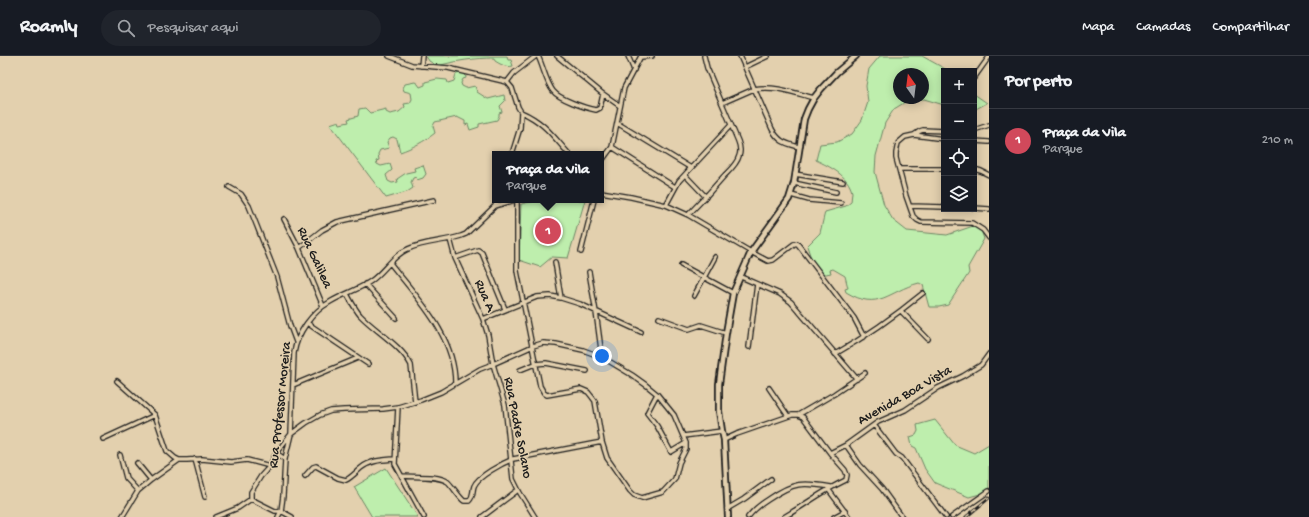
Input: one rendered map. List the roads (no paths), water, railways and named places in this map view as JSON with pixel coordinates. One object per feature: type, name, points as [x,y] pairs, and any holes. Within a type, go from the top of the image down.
[{"type":"street","points":[[389,56],[412,65],[448,68],[497,78],[507,82],[512,88],[521,112],[539,121],[566,151]]},
{"type":"street","points":[[421,66],[422,56]]},
{"type":"street","points":[[507,82],[514,73],[537,56],[550,86],[559,96],[596,110],[600,108],[603,94]]},
{"type":"street","points":[[557,56],[620,106]]},
{"type":"street","points":[[628,56],[634,70]]},
{"type":"street","points":[[604,158],[612,147],[624,88],[641,57],[652,56]]},
{"type":"street","points":[[688,215],[733,166],[738,160],[740,154],[738,141],[707,68],[704,56]]},
{"type":"street","points":[[740,56],[776,136],[784,143],[799,147]]},
{"type":"street","points":[[745,67],[768,56]]},
{"type":"street","points":[[728,517],[724,440],[718,397],[726,333],[733,293],[751,252],[791,195],[804,119],[814,98],[837,72],[856,56]]},
{"type":"street","points":[[977,74],[989,57]]},
{"type":"street","points":[[722,103],[754,89],[763,88],[777,89],[814,98]]},
{"type":"street","points":[[513,151],[520,128],[521,112]]},
{"type":"street","points":[[617,123],[691,168]]},
{"type":"street","points":[[666,205],[675,187],[731,125]]},
{"type":"street","points":[[977,129],[989,125]]},
{"type":"street","points":[[914,135],[920,130],[941,131]]},
{"type":"street","points":[[941,140],[914,135],[904,137],[898,143],[896,153],[899,169],[913,216],[921,222],[972,223],[983,230],[989,238]]},
{"type":"street","points":[[977,140],[989,142]]},
{"type":"street","points":[[612,147],[675,187]]},
{"type":"street","points":[[899,169],[941,169]]},
{"type":"street","points":[[977,170],[989,176]]},
{"type":"street","points":[[795,174],[843,182]]},
{"type":"street","points":[[685,175],[706,197]]},
{"type":"street","points":[[794,183],[836,192]]},
{"type":"street","points":[[229,187],[241,194],[249,206],[277,277],[290,326],[296,342]]},
{"type":"street","points":[[604,193],[666,205],[688,215],[751,252],[771,261],[797,243],[854,318],[864,337]]},
{"type":"street","points":[[791,195],[809,200],[841,203]]},
{"type":"street","points":[[299,248],[322,230],[337,222],[434,200]]},
{"type":"street","name":"Rua Professor Moreira","points":[[278,517],[281,511],[286,459],[292,434],[294,353],[296,342],[307,323],[323,306],[365,284],[400,254],[411,247],[466,234],[495,206],[506,203]]},
{"type":"street","points":[[493,364],[533,346],[543,343],[556,344],[583,350],[602,357],[632,375],[656,394],[674,415],[686,443],[686,449],[679,464],[675,479],[663,492],[642,498],[634,495],[607,458],[602,442],[595,401],[588,392],[581,388],[546,395],[540,386],[533,346],[522,302],[517,271],[516,203]]},
{"type":"street","points":[[582,252],[593,203]]},
{"type":"street","points":[[910,206],[941,207]]},
{"type":"street","points":[[977,208],[989,209]]},
{"type":"street","name":"Rua Galilea","points":[[284,219],[299,248],[323,306]]},
{"type":"street","name":"Rua A","points":[[450,239],[455,258],[483,319],[488,335],[493,364]]},
{"type":"street","points":[[455,258],[474,250],[478,250],[482,253],[505,309]]},
{"type":"street","points":[[694,296],[715,257]]},
{"type":"street","points":[[555,262],[562,298]]},
{"type":"street","points":[[390,263],[435,321],[451,356],[455,383]]},
{"type":"street","points":[[681,265],[733,293]]},
{"type":"street","points":[[589,272],[602,357]]},
{"type":"street","points":[[741,277],[780,294],[791,302],[857,379]]},
{"type":"street","points":[[365,284],[396,318]]},
{"type":"street","points":[[749,348],[757,284]]},
{"type":"street","points":[[835,354],[864,337],[901,311],[923,293]]},
{"type":"street","points":[[347,294],[361,315],[402,353],[409,362],[412,373],[415,402]]},
{"type":"street","points":[[483,319],[522,302],[537,297],[550,296],[580,304],[641,332]]},
{"type":"street","points":[[901,311],[928,338]]},
{"type":"street","points":[[659,318],[689,329],[701,325],[726,333]]},
{"type":"street","points":[[307,323],[368,364]]},
{"type":"street","name":"Avenida Boa Vista","points":[[830,453],[846,445],[874,425],[905,410],[938,388],[975,369],[981,365],[989,354]]},
{"type":"street","points":[[293,385],[358,358]]},
{"type":"street","name":"Rua Padre Solano","points":[[251,499],[251,492],[261,476],[270,466],[276,453],[292,434],[306,423],[331,411],[369,410],[398,407],[415,402],[441,392],[480,369],[493,364],[504,405],[510,460],[514,479],[518,490],[535,517]]},
{"type":"street","points":[[520,370],[535,364],[550,364],[587,371]]},
{"type":"street","points":[[724,440],[788,416],[798,415],[834,394],[865,373]]},
{"type":"street","points":[[117,381],[155,415],[167,451],[179,460]]},
{"type":"street","points":[[768,388],[788,416]]},
{"type":"street","points":[[656,394],[647,413],[657,426],[671,452],[686,443]]},
{"type":"street","points":[[398,407],[395,464],[424,517]]},
{"type":"street","points":[[103,439],[155,415]]},
{"type":"street","points":[[784,517],[801,508],[830,488],[846,480],[847,475],[845,470],[803,417],[798,415]]},
{"type":"street","points":[[874,425],[896,454],[902,458],[946,517]]},
{"type":"street","points":[[683,436],[722,431]]},
{"type":"street","points":[[402,476],[442,478],[449,483],[458,496],[464,501],[469,501],[472,498],[474,486],[480,478],[510,460],[602,442]]},
{"type":"street","points":[[846,445],[860,466],[882,489],[902,517]]},
{"type":"street","points":[[276,453],[286,459]]},
{"type":"street","points":[[120,455],[126,478],[138,491]]},
{"type":"street","points":[[195,459],[205,497]]},
{"type":"street","points":[[122,517],[138,491],[179,460],[195,459],[231,462],[247,460],[270,466]]},
{"type":"street","points":[[305,476],[313,467],[316,466],[341,479],[346,480],[361,467],[372,462],[395,459]]},
{"type":"street","points":[[137,463],[151,480]]},
{"type":"street","points":[[727,509],[744,499],[771,479]]},
{"type":"street","points":[[748,517],[760,505],[784,489],[794,485],[804,484],[830,488],[849,517]]},
{"type":"street","points":[[482,517],[518,490]]},
{"type":"street","points":[[952,517],[989,491]]},
{"type":"street","points":[[216,517],[238,508],[251,499],[275,511],[281,511],[292,517]]},
{"type":"street","points":[[834,517],[845,511]]},
{"type":"railway","points":[[966,517],[989,498]]},
{"type":"place","name":"Praça da Vila","points":[[548,231]]}]
